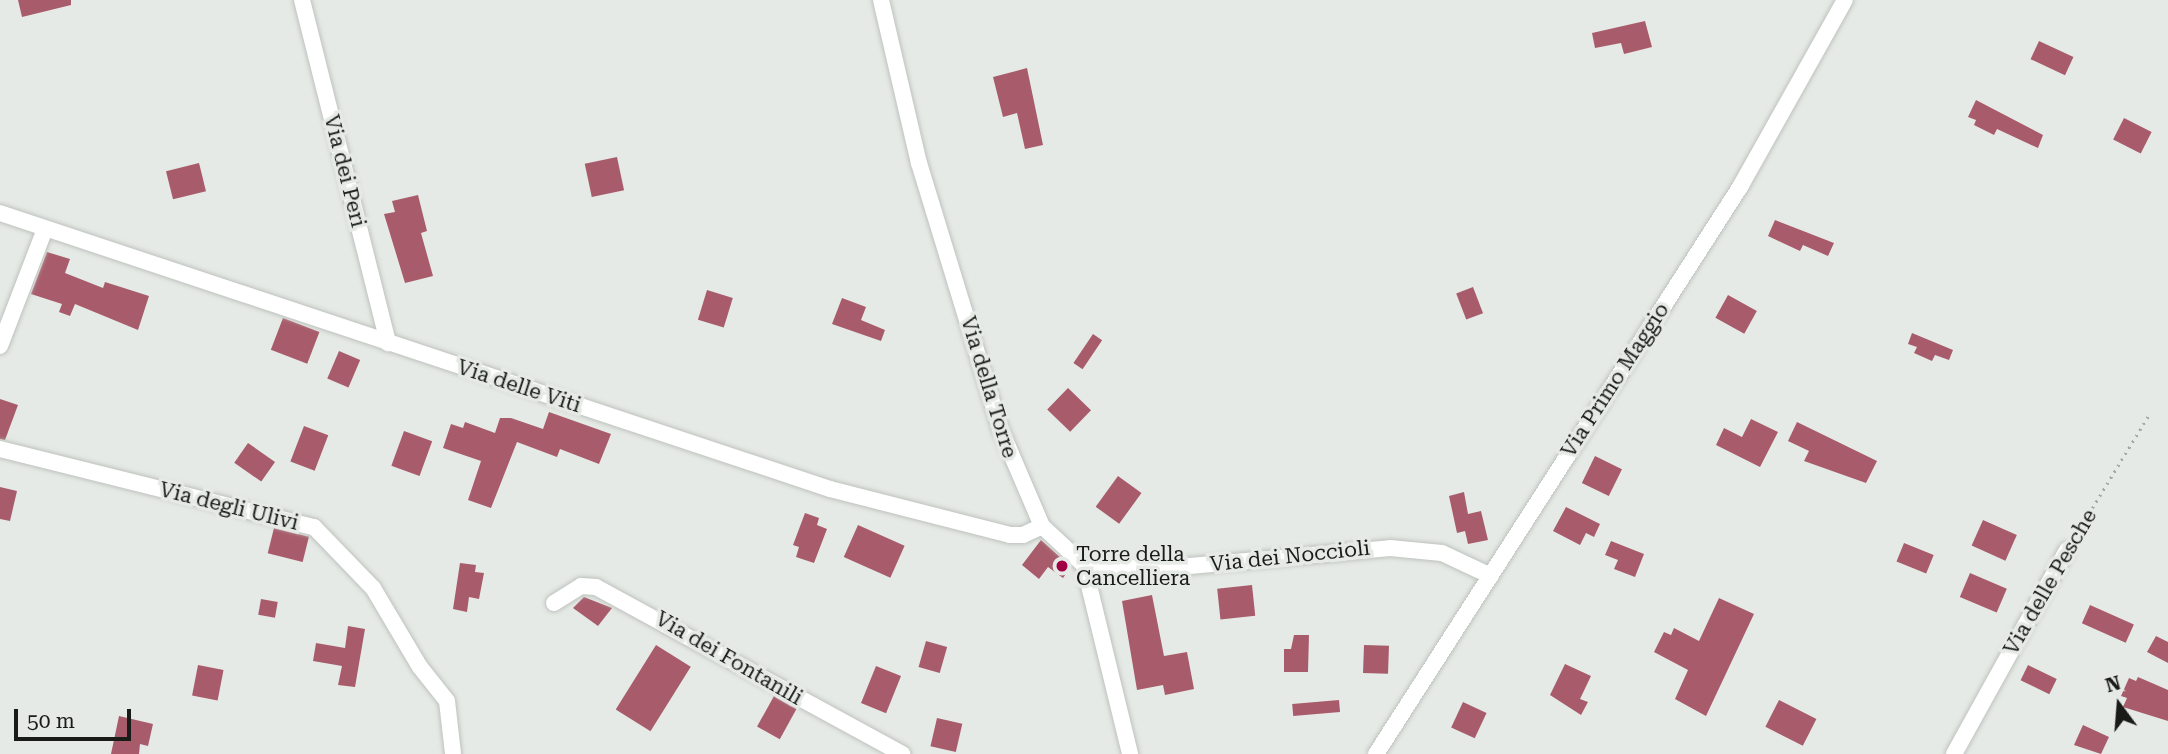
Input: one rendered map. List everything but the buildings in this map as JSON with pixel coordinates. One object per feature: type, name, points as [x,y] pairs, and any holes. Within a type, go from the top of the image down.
[{"type":"street","name":"Via dei Peri","points":[[302,0],[387,343]]},
{"type":"street","name":"Via della Torre","points":[[881,0],[919,163],[996,415],[1042,526],[1084,565]]},
{"type":"street","name":"Via Primo Maggio","points":[[1376,754],[1740,187],[1845,0]]},
{"type":"street","name":"Via delle Viti","points":[[0,213],[830,489],[1010,535],[1023,536],[1042,526]]},
{"type":"street","points":[[0,346],[45,229]]},
{"type":"street","name":"Via degli Ulivi","points":[[0,449],[314,527],[373,588],[434,687],[447,701],[453,754]]},
{"type":"street","name":"Via dei Noccioli","points":[[1084,565],[1148,569],[1390,548],[1442,554],[1491,576]]},
{"type":"street","name":"Via delle Pesche","points":[[1954,754],[2067,550]]},
{"type":"street","points":[[1084,565],[1130,754]]},
{"type":"street","name":"Via dei Fontanili","points":[[554,603],[582,586],[596,587],[902,754]]},
{"type":"path","name":"Via delle Pesche","points":[[2067,550],[2150,412]]},
{"type":"place","name":"Torre della Cancelliera","points":[[1062,566]]}]
